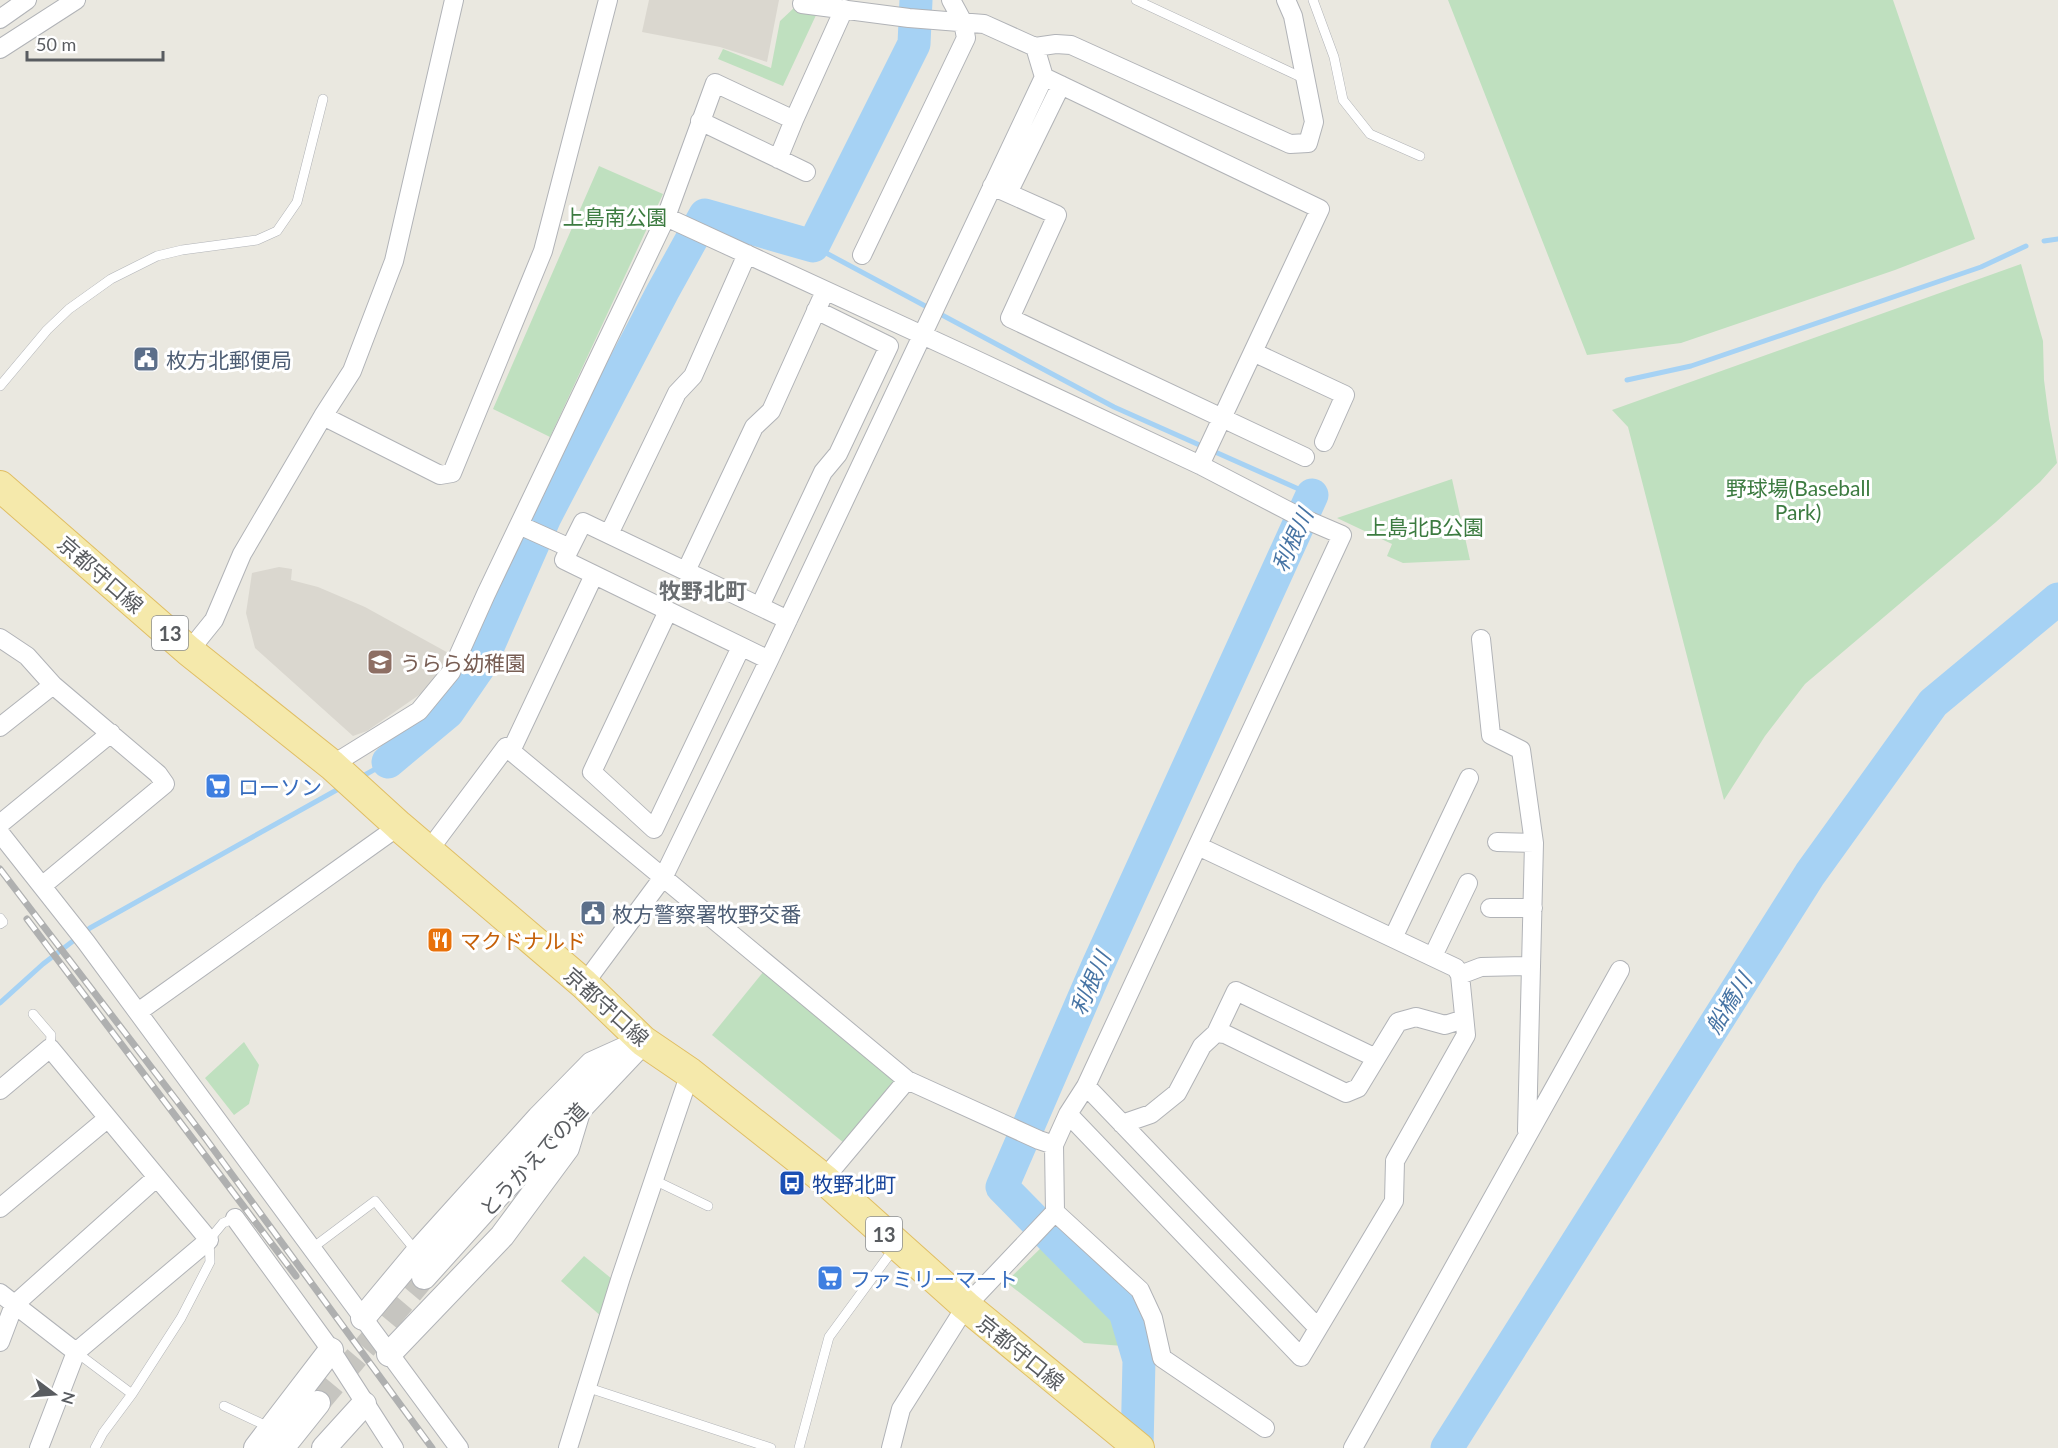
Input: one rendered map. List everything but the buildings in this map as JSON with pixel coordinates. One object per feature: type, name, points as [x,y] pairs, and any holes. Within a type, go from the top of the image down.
[{"type":"main road","name":"京都守口線","points":[[0,486],[189,651],[346,778],[584,984],[643,1041],[690,1073],[824,1179],[966,1306],[1129,1441]]},
{"type":"street","points":[[0,19],[27,0]]},
{"type":"street","points":[[0,49],[76,0]]},
{"type":"street","points":[[189,651],[214,620],[242,554],[352,371],[394,261],[454,0]]},
{"type":"street","points":[[323,416],[440,475],[452,474],[543,251],[608,0]]},
{"type":"street","points":[[862,255],[966,38],[963,22],[951,0]]},
{"type":"street","points":[[802,4],[909,18],[984,24],[1035,47],[1056,44],[1071,45],[1290,144],[1308,143],[1314,122],[1293,16],[1286,0]]},
{"type":"street","points":[[778,159],[844,9]]},
{"type":"street","points":[[1000,190],[1044,76],[1035,47]]},
{"type":"street","points":[[1044,76],[1320,210],[1200,465]]},
{"type":"street","points":[[346,778],[418,711],[451,672],[666,217],[714,83],[794,120]]},
{"type":"street","points":[[584,984],[664,876],[923,335],[1000,190],[1061,85]]},
{"type":"street","points":[[700,122],[806,172]]},
{"type":"street","points":[[1000,190],[1057,215],[1010,318],[1305,457]]},
{"type":"street","points":[[666,217],[1200,465],[1321,527],[1342,534],[1086,1086],[1047,1142],[1052,1216],[1140,1290],[1153,1318],[1162,1358],[1265,1428]]},
{"type":"street","points":[[609,534],[677,393],[693,376],[747,254]]},
{"type":"street","points":[[686,571],[754,427],[771,411],[825,290]]},
{"type":"street","points":[[760,606],[823,472],[838,454],[889,346],[816,310]]},
{"type":"street","points":[[1253,352],[1345,395],[1324,442]]},
{"type":"street","points":[[769,660],[564,560],[583,522],[788,620]]},
{"type":"street","points":[[519,525],[570,548]]},
{"type":"street","points":[[511,751],[594,574]]},
{"type":"street","points":[[668,611],[592,772],[654,829],[741,647]]},
{"type":"street","points":[[0,638],[27,656],[53,685],[158,774],[165,784],[42,886]]},
{"type":"street","points":[[1481,639],[1491,735],[1521,750],[1534,843],[1527,1136]]},
{"type":"street","points":[[0,727],[53,685]]},
{"type":"street","points":[[0,824],[111,733]]},
{"type":"street","points":[[429,850],[506,747],[907,1080],[1047,1142]]},
{"type":"street","points":[[1393,938],[1468,778]]},
{"type":"street","points":[[138,1012],[399,826]]},
{"type":"street","points":[[0,833],[86,942],[459,1448]]},
{"type":"street","points":[[1497,842],[1534,843]]},
{"type":"street","points":[[1068,1114],[1301,1357],[1394,1201],[1395,1161],[1466,1035],[1460,975],[1456,968],[1433,956],[1198,846]]},
{"type":"street","points":[[1433,956],[1468,883]]},
{"type":"street","points":[[1490,908],[1533,908]]},
{"type":"street","points":[[1460,975],[1481,967],[1531,966]]},
{"type":"street","points":[[1353,1448],[1620,970]]},
{"type":"street","points":[[1122,1124],[1151,1114],[1177,1093],[1202,1046],[1216,1034],[1236,991],[1376,1058]]},
{"type":"street","points":[[1216,1034],[1225,1034],[1346,1093],[1358,1088],[1398,1023],[1416,1017],[1445,1025],[1464,1019]]},
{"type":"street","points":[[363,1318],[418,1252],[539,1118],[592,1064],[643,1041]]},
{"type":"street","name":"とうかえでの道","points":[[424,1276],[643,1041]]},
{"type":"street","points":[[0,1090],[50,1048],[210,1240],[75,1352],[39,1448]]},
{"type":"street","points":[[568,1448],[690,1073]]},
{"type":"street","points":[[824,1179],[907,1080]]},
{"type":"street","points":[[1086,1086],[1318,1328]]},
{"type":"street","points":[[389,1354],[502,1236],[567,1148],[579,1109]]},
{"type":"street","points":[[0,1208],[108,1118]]},
{"type":"street","points":[[0,1342],[7,1299],[156,1178]]},
{"type":"street","points":[[891,1448],[901,1408],[966,1306],[1052,1216]]},
{"type":"street","points":[[235,1218],[331,1350],[394,1448]]},
{"type":"street","points":[[7,1299],[75,1352]]},
{"type":"street","points":[[277,1438],[331,1350]]},
{"type":"street","points":[[256,1448],[277,1438],[318,1403]]},
{"type":"street","points":[[324,1448],[364,1404]]},
{"type":"lane","points":[[1136,0],[1306,80]]},
{"type":"lane","points":[[1313,0],[1334,57],[1343,100],[1370,134],[1420,156]]},
{"type":"lane","points":[[0,386],[47,330],[69,309],[111,279],[157,256],[182,250],[257,240],[277,231],[297,202],[323,99]]},
{"type":"lane","points":[[0,918],[3,922],[0,924]]},
{"type":"lane","points":[[33,1014],[51,1035],[50,1048]]},
{"type":"lane","points":[[654,1180],[708,1206]]},
{"type":"lane","points":[[311,1249],[375,1201],[418,1252]]},
{"type":"lane","points":[[95,1448],[181,1318],[210,1262],[210,1240],[223,1223],[235,1218]]},
{"type":"lane","points":[[799,1448],[829,1337],[897,1245]]},
{"type":"lane","points":[[75,1352],[132,1394]]},
{"type":"lane","points":[[586,1387],[771,1448]]},
{"type":"lane","points":[[224,1406],[277,1438]]},
{"type":"shaded area","points":[[649,0],[779,0],[767,62],[720,47],[642,32]]},
{"type":"shaded area","points":[[279,567],[292,569],[291,580],[318,587],[365,607],[452,655],[432,686],[367,731],[353,736],[255,648],[246,613],[252,573]]},
{"type":"green space","points":[[1448,0],[1893,0],[1975,239],[1895,270],[1681,343],[1587,355]]},
{"type":"green space","points":[[795,7],[817,13],[783,86],[718,59],[723,49],[771,68],[780,21]]},
{"type":"green space","name":"上島南公園","points":[[599,166],[663,194],[550,437],[493,409]]},
{"type":"green space","name":"野球場(Baseball Park)","points":[[2021,264],[2043,341],[2044,380],[2057,463],[2040,482],[1996,522],[1805,684],[1765,736],[1724,800],[1628,427],[1612,410]]},
{"type":"green space","name":"上島北B公園","points":[[1452,479],[1470,560],[1403,563],[1387,556],[1392,544],[1337,518]]},
{"type":"green space","points":[[764,971],[897,1081],[844,1143],[712,1035]]},
{"type":"green space","points":[[244,1042],[259,1065],[249,1104],[234,1115],[205,1078]]},
{"type":"green space","points":[[1045,1244],[1115,1313],[1123,1346],[1084,1343],[1006,1282]]},
{"type":"green space","points":[[584,1256],[612,1279],[602,1317],[561,1281]]},
{"type":"waterway","points":[[388,762],[448,712],[479,667],[545,517],[705,215],[813,246],[914,44],[916,0]]},
{"type":"waterway","points":[[2044,241],[2058,239]]},
{"type":"waterway","points":[[813,246],[1114,407],[1312,495]]},
{"type":"waterway","points":[[1627,380],[1691,366],[1981,267],[2026,246]]},
{"type":"waterway","name":"利根川","points":[[1137,1448],[1139,1360],[1125,1312],[1002,1187],[1098,965],[1312,495]]},
{"type":"waterway","name":"船橋川","points":[[1447,1448],[1810,874],[1933,703],[2058,599]]},
{"type":"waterway","points":[[361,777],[388,762]]},
{"type":"waterway","points":[[0,1003],[43,964],[90,928],[342,787]]},
{"type":"tunnel","points":[[318,1403],[424,1277]]},
{"type":"railway","points":[[0,869],[206,1139],[432,1448]]},
{"type":"railway","points":[[27,919],[296,1276]]},
{"type":"place","name":"枚方北郵便局","points":[[146,359]]},
{"type":"place","name":"うらら幼稚園","points":[[380,662]]},
{"type":"place","name":"ローソン","points":[[218,786]]},
{"type":"place","name":"枚方警察署牧野交番","points":[[593,913]]},
{"type":"place","name":"マクドナルド","points":[[440,940]]},
{"type":"place","name":"牧野北町","points":[[792,1183]]},
{"type":"place","name":"ファミリーマート","points":[[830,1278]]},
{"type":"district","name":"牧野北町","points":[[703,590]]}]
